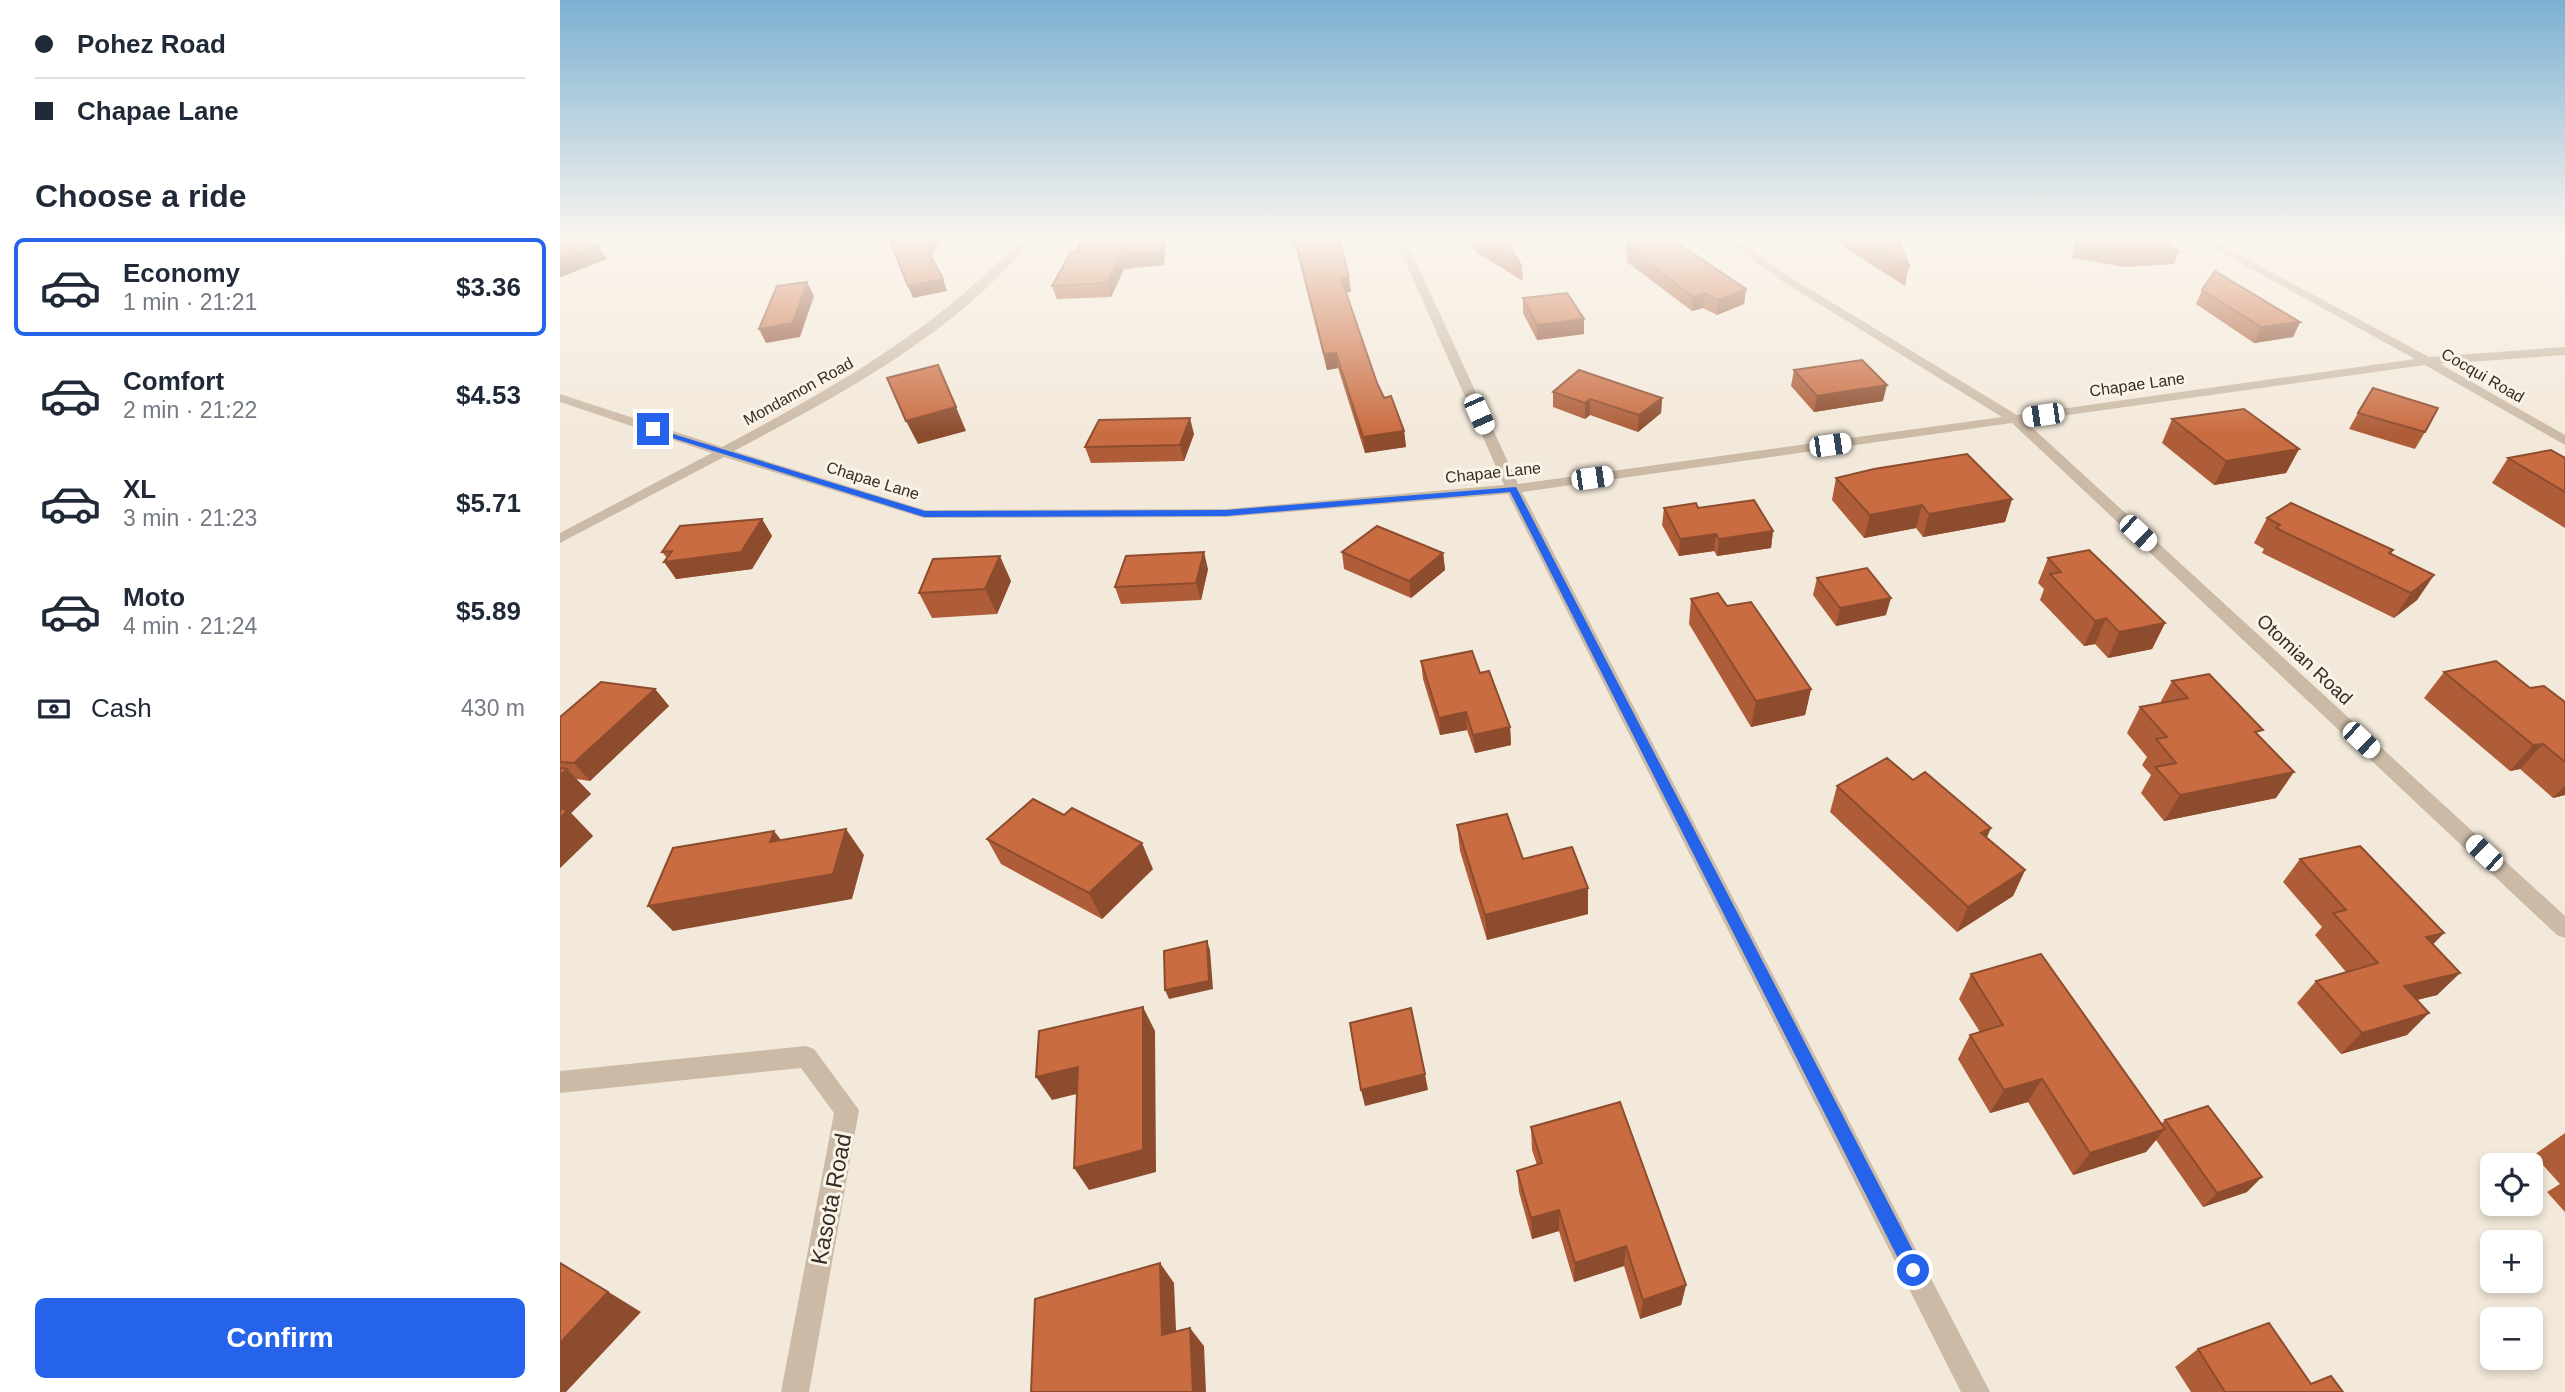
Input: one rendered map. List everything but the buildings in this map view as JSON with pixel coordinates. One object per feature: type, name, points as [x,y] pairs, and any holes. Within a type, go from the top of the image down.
[{"type":"street","name":"Mondamon Road","points":[[560,539],[846,385],[906,347],[964,303]]},
{"type":"street","points":[[1429,303],[1513,489],[1976,1392]]},
{"type":"street","name":"Otomian Road","points":[[1827,303],[2015,419],[2565,929]]},
{"type":"street","name":"Cocqui Road","points":[[2320,303],[2565,441]]},
{"type":"street","name":"Chapae Lane","points":[[560,398],[924,514],[1226,513],[1513,489],[2427,361],[2565,351]]},
{"type":"street","name":"Kasota Road","points":[[560,1082],[806,1057],[847,1110],[795,1392]]},
{"type":"route","points":[[653,429],[924,514],[1226,513],[1513,489],[1913,1270]]}]
